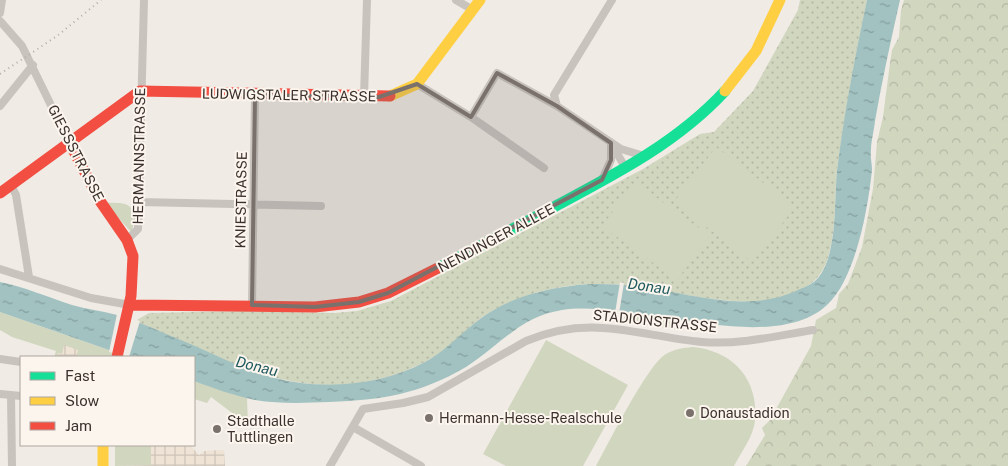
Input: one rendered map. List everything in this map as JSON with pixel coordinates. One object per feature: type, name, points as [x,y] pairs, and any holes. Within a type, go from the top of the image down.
[{"type":"street","points":[[0,13],[2,0]]},
{"type":"street","name":"HERMANNSTRASSE","points":[[117,356],[130,305],[133,256],[127,240],[138,229],[140,92],[144,0]]},
{"type":"street","points":[[364,97],[366,0]]},
{"type":"street","points":[[456,0],[473,10]]},
{"type":"street","name":"LUDWIGSTALER STRASSE","points":[[140,92],[364,97],[396,95],[409,90],[417,84],[480,0]]},
{"type":"street","points":[[557,106],[554,95],[612,0]]},
{"type":"street","name":"NENDINGER ALLEE","points":[[130,305],[315,307],[359,302],[388,294],[660,147],[698,117],[732,84],[746,67],[764,35],[780,0]]},
{"type":"street","name":"GIESSSTRASSE","points":[[0,21],[22,46],[100,201],[127,240]]},
{"type":"street","points":[[0,106],[32,64]]},
{"type":"street","points":[[471,116],[497,73],[557,106],[610,143],[621,149],[644,156]]},
{"type":"street","points":[[417,84],[471,116],[544,168]]},
{"type":"street","points":[[0,194],[12,187],[131,96],[140,92]]},
{"type":"street","name":"KNIESTRASSE","points":[[252,305],[255,94]]},
{"type":"street","points":[[610,143],[625,167]]},
{"type":"street","points":[[602,180],[611,160],[610,143]]},
{"type":"street","points":[[621,149],[626,157],[625,167]]},
{"type":"street","points":[[12,187],[16,195],[29,277]]},
{"type":"street","points":[[139,202],[321,206]]},
{"type":"street","points":[[0,269],[91,298],[130,305]]},
{"type":"street","name":"STADIONSTRASSE","points":[[353,428],[362,408],[402,403],[428,397],[526,340],[560,329],[577,326],[612,327],[704,342],[769,337],[813,330]]},
{"type":"street","points":[[0,359],[20,362]]},
{"type":"street","points":[[0,394],[20,396]]},
{"type":"street","points":[[11,395],[12,466]]},
{"type":"street","points":[[330,466],[353,428],[421,466]]},
{"type":"street","points":[[103,446],[103,466]]},
{"type":"highlighted area","points":[[497,73],[557,106],[611,143],[611,160],[602,180],[388,293],[359,302],[315,307],[252,305],[255,95],[379,97],[417,84],[471,117]]},
{"type":"green space","points":[[800,0],[867,0],[854,63],[840,149],[834,226],[829,256],[817,278],[800,291],[779,298],[755,301],[730,301],[636,286],[583,284],[552,289],[530,294],[499,307],[473,324],[438,355],[411,369],[382,379],[337,385],[284,380],[259,373],[233,364],[135,321],[149,313],[245,311],[335,313],[357,311],[391,301],[643,169],[700,134],[714,132],[753,91],[798,10]]},
{"type":"green space","points":[[904,0],[1008,0],[1008,466],[746,466],[765,435],[762,428],[770,420],[811,346],[816,320],[836,308],[839,294],[848,284],[862,247],[873,189],[877,142],[883,117],[892,50],[899,37],[901,10]]},
{"type":"green space","points":[[716,147],[795,207],[752,262],[674,202]]},
{"type":"green space","points":[[635,182],[710,236],[677,280],[602,226]]},
{"type":"green space","points":[[105,203],[121,203],[130,207],[134,216],[132,233]]},
{"type":"green space","points":[[0,312],[126,356],[54,356],[56,351],[12,337],[0,330]]},
{"type":"green space","points":[[625,312],[677,319],[676,329],[623,322]]},
{"type":"green space","points":[[546,340],[628,385],[583,466],[506,466],[483,454]]},
{"type":"green space","name":"Donaustadion","points":[[692,347],[706,349],[731,361],[740,369],[752,392],[755,405],[754,426],[750,438],[734,466],[596,466],[639,388],[658,361],[673,351]]},
{"type":"green space","points":[[195,381],[247,398],[248,425],[211,397],[207,403],[195,399]]},
{"type":"green space","points":[[115,446],[151,446],[152,465],[115,466]]},
{"type":"shaded area","points":[[64,345],[78,350],[76,356],[57,356],[58,353],[62,354]]},
{"type":"shaded area","points":[[151,446],[191,446],[199,455],[204,451],[224,450],[225,466],[115,466],[151,465]]},
{"type":"water","points":[[867,0],[900,0],[871,143],[872,170],[859,241],[846,277],[838,292],[828,304],[804,319],[773,326],[738,327],[626,312],[592,309],[562,310],[547,314],[522,325],[466,367],[433,384],[384,397],[292,403],[247,398],[195,381],[195,356],[126,356],[0,312],[0,282],[27,289],[72,305],[132,320],[237,365],[269,376],[301,383],[332,385],[380,379],[411,369],[437,354],[481,318],[504,304],[556,288],[586,284],[610,284],[654,289],[716,300],[758,301],[778,297],[814,282],[824,268],[829,255],[834,226],[837,171],[854,64]]},
{"type":"pier","points":[[620,282],[624,283],[619,314],[615,313]]},
{"type":"pier","points":[[117,314],[140,321],[129,356],[109,352]]},
{"type":"railway","points":[[0,74],[57,36],[101,0]]},
{"type":"traffic: fast","points":[[438,268],[644,157],[686,127],[725,91]]},
{"type":"traffic: slow","points":[[390,96],[417,84],[480,0]]},
{"type":"traffic: slow","points":[[725,91],[756,51],[780,0]]},
{"type":"traffic: slow","points":[[103,446],[103,466]]},
{"type":"traffic: jam","points":[[0,193],[140,91],[390,96]]},
{"type":"traffic: jam","points":[[69,142],[100,201],[127,240],[133,256],[131,296],[117,356]]},
{"type":"traffic: jam","points":[[130,305],[315,307],[359,302],[388,293],[438,268]]},
{"type":"place","name":"Donaustadion","points":[[690,413]]},
{"type":"place","name":"Hermann-Hesse-Realschule","points":[[429,418]]},
{"type":"place","name":"Stadthalle Tuttlingen","points":[[217,429]]},
{"type":"water label","name":"Donau","points":[[649,286]]},
{"type":"water label","name":"Donau","points":[[257,366]]}]
